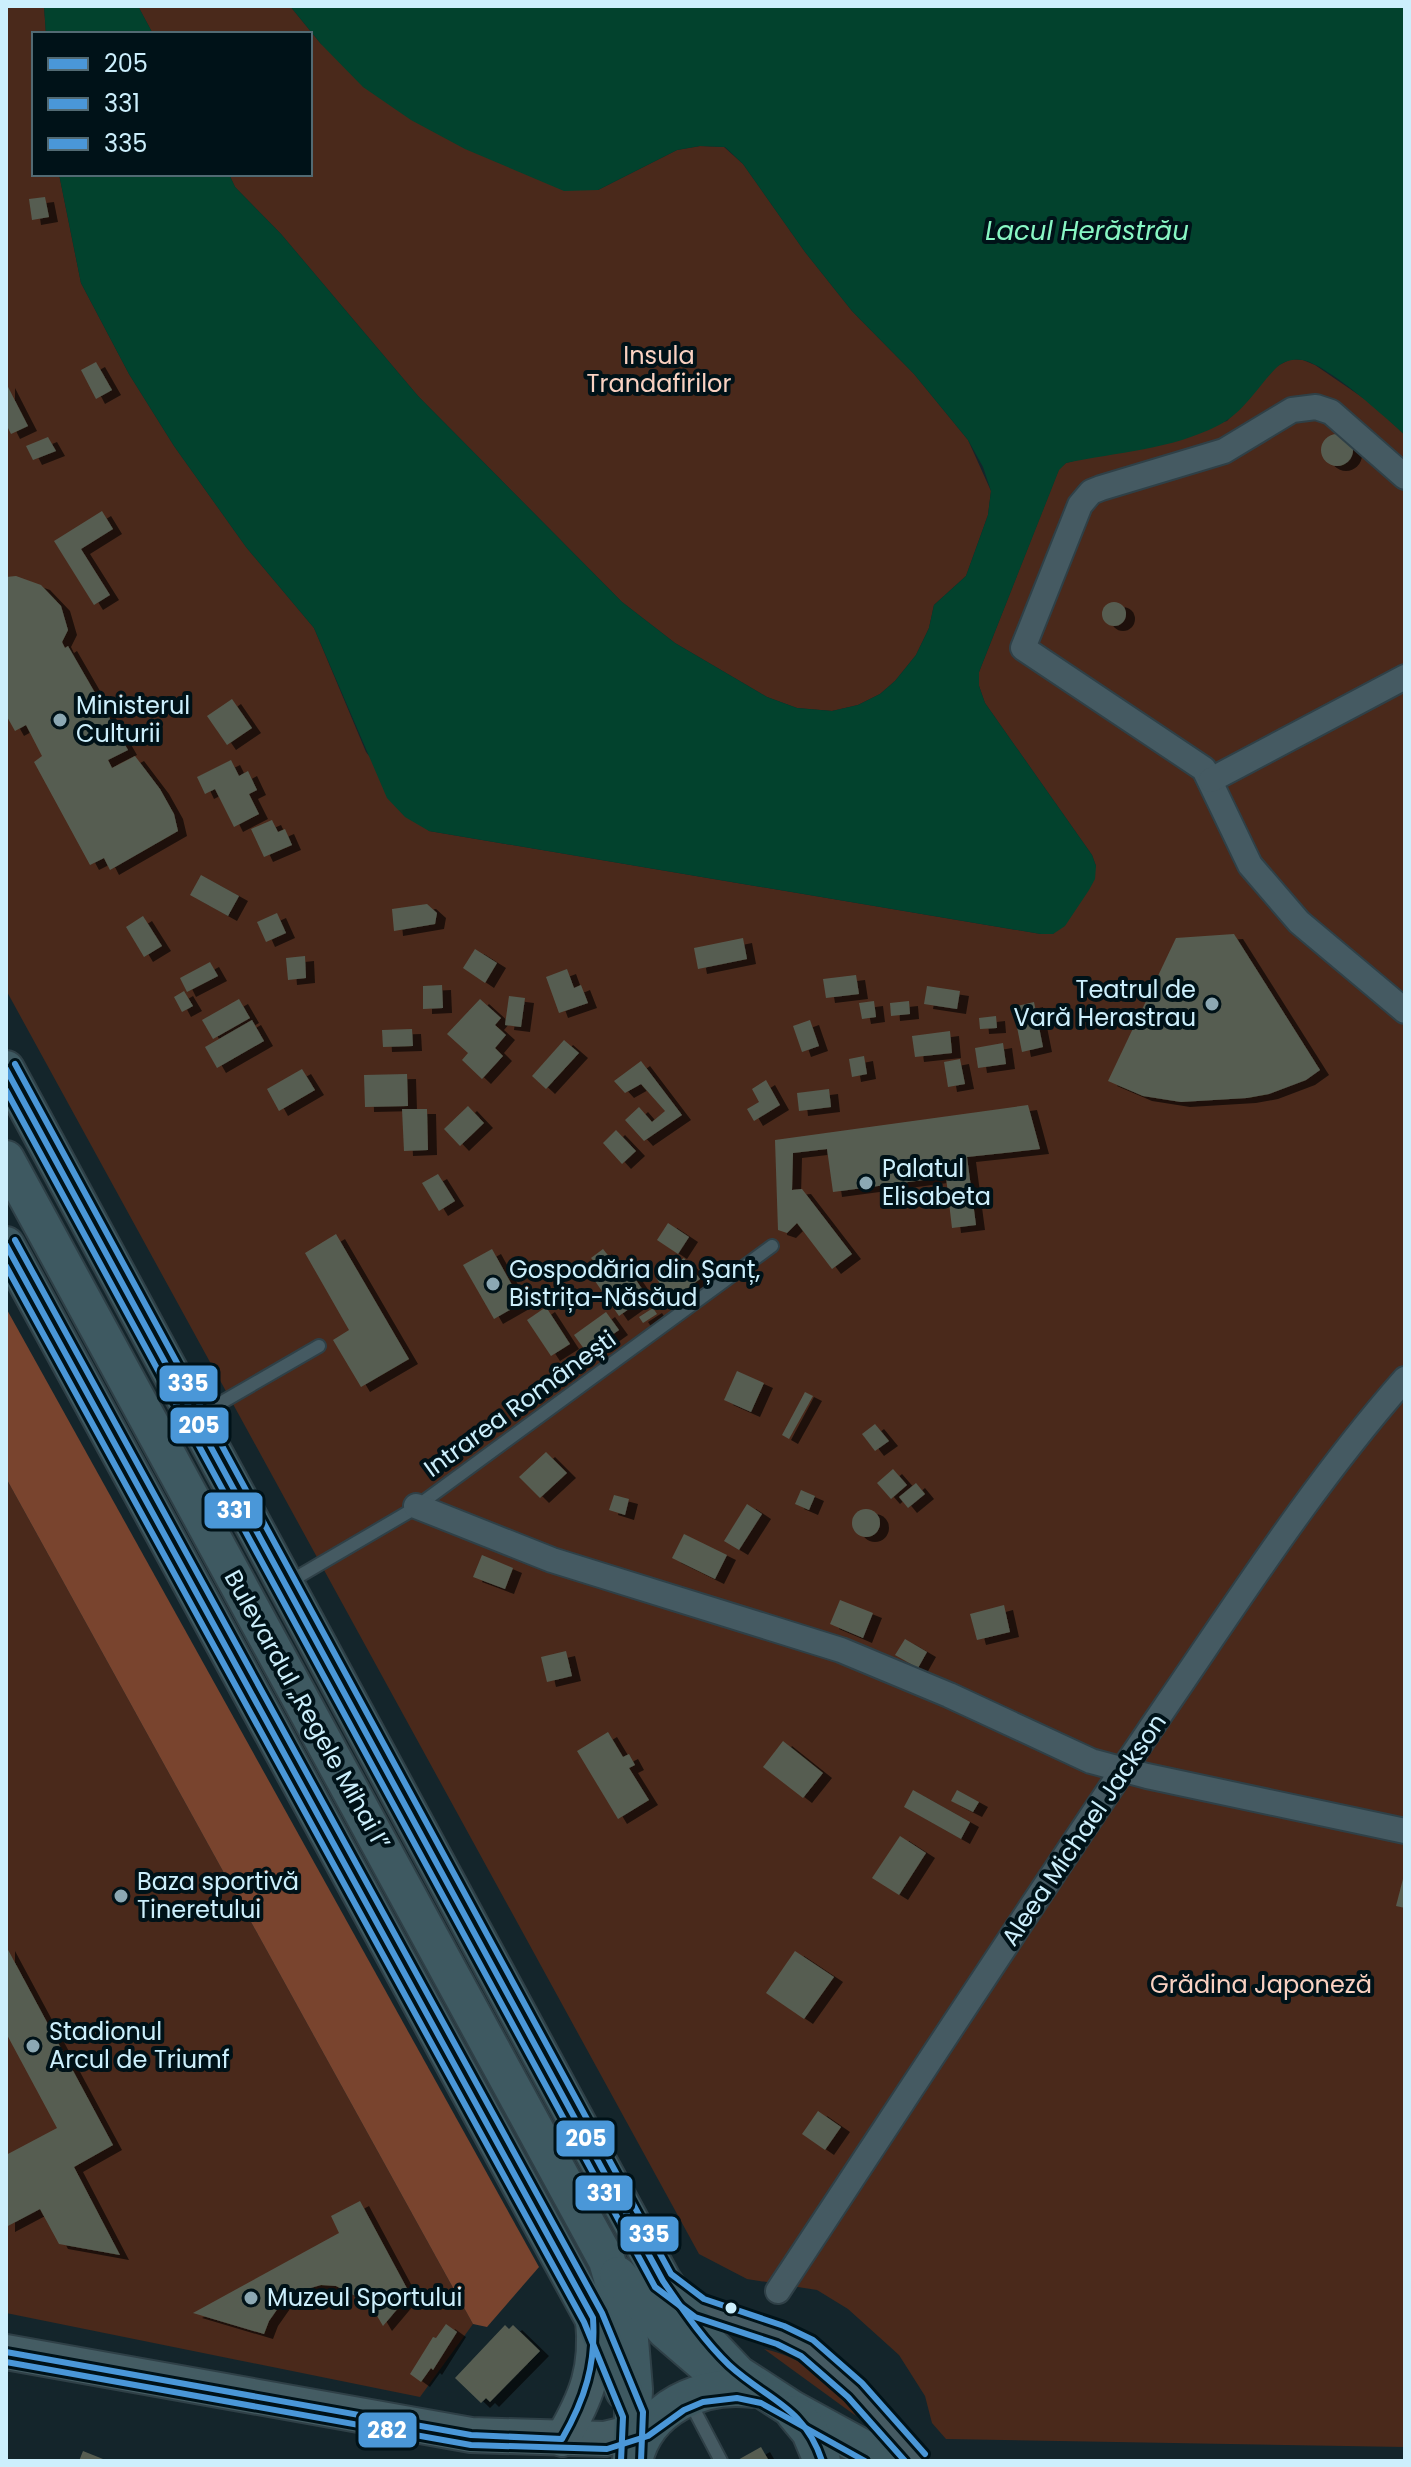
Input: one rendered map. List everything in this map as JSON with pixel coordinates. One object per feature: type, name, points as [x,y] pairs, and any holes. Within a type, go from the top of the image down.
[{"type":"main road","name":"Bulevardul „Regele Mihai I”","points":[[6,1069],[663,2281],[718,2354],[765,2397]]},
{"type":"main road","name":"Bulevardul „Regele Mihai I”","points":[[6,1159],[607,2261],[665,2330],[699,2360],[765,2397]]},
{"type":"main road","name":"Bulevardul „Regele Mihai I”","points":[[6,1245],[593,2318],[646,2430]]},
{"type":"main road","name":"Bulevardul „Regele Mihai I”","points":[[607,2261],[630,2340],[646,2430]]},
{"type":"main road","points":[[551,2450],[580,2406],[591,2376],[596,2347],[593,2318]]},
{"type":"main road","points":[[6,2352],[551,2450],[646,2430],[719,2388],[765,2397],[887,2461]]},
{"type":"main road","points":[[765,2397],[810,2432],[822,2461]]},
{"type":"street","points":[[1405,477],[1331,412],[1316,407],[1281,415],[1224,451],[1091,492],[1084,499],[1023,648],[1196,762],[1211,780],[1240,849],[1250,865],[1299,922],[1405,1011]]},
{"type":"street","points":[[1211,780],[1405,677]]},
{"type":"street","name":"Aleea Michael Jackson","points":[[778,2291],[1254,1578],[1362,1428],[1405,1379]]},
{"type":"street","points":[[416,1506],[552,1560],[841,1650],[949,1695],[1091,1761],[1405,1831]]},
{"type":"lane","name":"Intrarea Românești","points":[[285,1585],[416,1506],[772,1246]]},
{"type":"lane","points":[[196,1418],[319,1346]]},
{"type":"lane","points":[[663,2281],[699,2308],[781,2335],[807,2348],[855,2390],[918,2461]]},
{"type":"lane","points":[[646,2430],[721,2461]]},
{"type":"green space","name":"Grădina Japoneză","points":[[6,6],[44,6],[46,32],[32,32],[32,176],[59,176],[81,283],[129,374],[174,446],[246,547],[314,628],[366,752],[429,831],[1053,934],[1096,866],[1092,855],[985,703],[979,686],[979,672],[1059,469],[1066,463],[1227,421],[1277,366],[1291,359],[1315,365],[1372,404],[1405,435],[1405,2447],[946,2439],[932,2423],[925,2396],[899,2355],[848,2309],[817,2290],[747,2279],[699,2254],[6,990]]},
{"type":"green space","name":"Insula Trandafirilor","points":[[138,6],[290,6],[311,32],[152,32]]},
{"type":"green space","name":"Insula Trandafirilor","points":[[312,33],[321,44],[598,190],[677,150],[700,146],[724,147],[743,164],[805,252],[852,311],[914,374],[968,440],[991,491],[988,515],[966,576],[934,605],[929,628],[916,655],[880,694],[858,705],[832,711],[797,708],[767,697],[675,643],[622,602],[418,396],[281,234],[235,187],[230,176],[312,176]]},
{"type":"green space","name":"Baza sportivă Tineretului","points":[[6,1478],[473,2324],[420,2397],[6,2313]]},
{"type":"green space","points":[[764,2349],[792,2358],[817,2373],[838,2392],[856,2416]]},
{"type":"shaded area","points":[[6,1308],[539,2267],[487,2327],[473,2324],[6,1478]]},
{"type":"water","points":[[44,6],[138,6],[152,32],[46,32]]},
{"type":"water","name":"Lacul Herăstrău","points":[[290,6],[1405,6],[1405,435],[1326,371],[1295,360],[1275,369],[1235,414],[1219,425],[1163,445],[1066,463],[1059,470],[979,672],[979,686],[985,703],[1092,855],[1096,866],[1095,879],[1065,926],[1053,934],[1041,934],[429,831],[405,817],[387,798],[314,628],[246,547],[174,446],[129,374],[81,283],[59,176],[230,176],[235,187],[281,234],[418,396],[622,602],[675,643],[767,697],[797,708],[832,711],[858,705],[880,694],[895,681],[916,655],[929,628],[934,605],[966,576],[988,515],[991,491],[983,467],[968,440],[914,374],[852,311],[805,252],[743,164],[725,147],[700,146],[677,150],[598,190],[564,191],[465,149],[411,120],[363,87]]},
{"type":"building","points":[[45,197],[49,217],[32,220],[29,199]]},
{"type":"building","points":[[96,362],[112,390],[96,399],[81,370]]},
{"type":"building","points":[[6,383],[28,426],[11,434],[6,424]]},
{"type":"building","points":[[1337,434],[1348,439],[1353,450],[1348,461],[1337,466],[1326,461],[1321,450],[1326,439]]},
{"type":"building","points":[[48,437],[56,451],[33,460],[26,446]]},
{"type":"building","points":[[102,511],[113,529],[81,549],[110,595],[94,605],[54,541]]},
{"type":"building","name":"Ministerul Culturii","points":[[16,576],[41,585],[61,606],[68,630],[62,642],[65,648],[68,646],[128,750],[108,760],[112,768],[135,756],[174,814],[178,831],[110,870],[104,858],[90,865],[34,762],[42,756],[26,725],[15,731],[6,715],[6,577]]},
{"type":"building","points":[[1114,602],[1123,605],[1126,614],[1123,623],[1114,626],[1105,623],[1102,614],[1105,605]]},
{"type":"building","points":[[232,699],[252,728],[227,745],[207,716]]},
{"type":"building","points":[[231,760],[239,776],[248,771],[257,790],[249,794],[259,814],[234,827],[215,789],[205,794],[197,777]]},
{"type":"building","points":[[272,820],[278,832],[285,829],[292,845],[264,857],[251,829]]},
{"type":"building","points":[[201,875],[239,896],[228,916],[190,895]]},
{"type":"building","points":[[427,904],[437,913],[435,924],[394,931],[392,909]]},
{"type":"building","points":[[277,913],[286,933],[266,942],[257,922]]},
{"type":"building","points":[[143,916],[162,946],[144,957],[126,927]]},
{"type":"building","name":"Teatrul de Vară Herastrau","points":[[1234,934],[1320,1070],[1306,1080],[1269,1094],[1181,1102],[1143,1096],[1108,1081],[1176,938]]},
{"type":"building","points":[[743,938],[747,959],[698,969],[694,948]]},
{"type":"building","points":[[475,949],[497,963],[485,983],[463,968]]},
{"type":"building","points":[[305,956],[306,978],[288,980],[286,958]]},
{"type":"building","points":[[210,962],[218,976],[187,992],[180,978]]},
{"type":"building","points":[[567,969],[574,988],[581,985],[588,1003],[559,1013],[546,977]]},
{"type":"building","points":[[856,975],[859,994],[826,998],[823,979]]},
{"type":"building","points":[[442,985],[443,1008],[423,1009],[423,986]]},
{"type":"building","points":[[927,986],[960,991],[957,1009],[924,1004]]},
{"type":"building","points":[[184,991],[193,1006],[182,1012],[174,997]]},
{"type":"building","points":[[509,996],[525,998],[521,1027],[505,1025]]},
{"type":"building","points":[[239,999],[250,1018],[213,1039],[202,1020]]},
{"type":"building","points":[[480,999],[501,1018],[495,1025],[506,1035],[495,1048],[503,1056],[482,1079],[462,1060],[468,1053],[447,1034]]},
{"type":"building","points":[[874,1001],[876,1017],[862,1019],[859,1003]]},
{"type":"building","points":[[909,1001],[910,1014],[891,1016],[890,1003]]},
{"type":"building","points":[[1034,1002],[1043,1047],[1022,1052],[1013,1007]]},
{"type":"building","points":[[996,1016],[997,1028],[980,1029],[979,1018]]},
{"type":"building","points":[[252,1020],[264,1041],[217,1068],[205,1047]]},
{"type":"building","points":[[810,1020],[819,1046],[802,1052],[793,1026]]},
{"type":"building","points":[[412,1029],[413,1046],[383,1047],[382,1030]]},
{"type":"building","points":[[950,1031],[952,1053],[915,1057],[912,1036]]},
{"type":"building","points":[[564,1040],[579,1053],[546,1089],[532,1076]]},
{"type":"building","points":[[1003,1043],[1006,1064],[978,1068],[975,1048]]},
{"type":"building","points":[[864,1056],[867,1074],[852,1077],[849,1059]]},
{"type":"building","points":[[960,1059],[965,1084],[948,1087],[944,1062]]},
{"type":"building","points":[[641,1061],[682,1115],[644,1141],[625,1120],[639,1107],[652,1122],[665,1111],[641,1084],[625,1093],[614,1081]]},
{"type":"building","points":[[302,1069],[315,1090],[279,1111],[267,1089]]},
{"type":"building","points":[[407,1074],[408,1106],[365,1107],[364,1075]]},
{"type":"building","points":[[766,1080],[780,1105],[754,1121],[747,1109],[759,1102],[752,1089]]},
{"type":"building","points":[[829,1089],[831,1107],[799,1111],[797,1093]]},
{"type":"building","name":"Palatul Elisabeta","points":[[1028,1105],[1040,1149],[967,1157],[976,1225],[952,1228],[946,1177],[833,1192],[827,1149],[793,1153],[792,1190],[802,1189],[852,1254],[832,1269],[797,1223],[787,1233],[778,1230],[775,1140]]},
{"type":"building","points":[[468,1106],[484,1123],[460,1146],[444,1129]]},
{"type":"building","points":[[402,1109],[427,1109],[428,1150],[404,1151]]},
{"type":"building","points":[[616,1130],[636,1151],[622,1164],[603,1143]]},
{"type":"building","points":[[438,1174],[455,1201],[439,1211],[422,1183]]},
{"type":"building","points":[[668,1223],[689,1237],[678,1254],[657,1240]]},
{"type":"building","points":[[336,1234],[409,1359],[361,1387],[333,1340],[349,1330],[305,1253]]},
{"type":"building","name":"Gospodăria din Șanț, Bistrița-Năsăud","points":[[492,1249],[522,1303],[494,1319],[463,1265]]},
{"type":"building","points":[[603,1249],[611,1259],[600,1268],[591,1258]]},
{"type":"building","points":[[684,1258],[700,1279],[672,1300],[656,1278]]},
{"type":"building","points":[[623,1261],[647,1296],[619,1316],[595,1281]]},
{"type":"building","points":[[546,1307],[570,1344],[551,1356],[527,1320]]},
{"type":"building","points":[[653,1308],[657,1314],[643,1323],[639,1317]]},
{"type":"building","points":[[606,1312],[619,1330],[587,1353],[574,1335]]},
{"type":"building","points":[[737,1371],[764,1383],[751,1412],[724,1400]]},
{"type":"building","points":[[805,1392],[813,1396],[789,1439],[782,1435]]},
{"type":"building","points":[[875,1424],[889,1441],[875,1451],[862,1434]]},
{"type":"building","points":[[546,1452],[567,1473],[540,1498],[519,1477]]},
{"type":"building","points":[[893,1469],[907,1485],[891,1499],[877,1483]]},
{"type":"building","points":[[916,1483],[925,1494],[908,1508],[899,1497]]},
{"type":"building","points":[[801,1490],[815,1496],[809,1510],[795,1504]]},
{"type":"building","points":[[614,1495],[629,1499],[625,1515],[609,1510]]},
{"type":"building","points":[[747,1504],[762,1514],[739,1550],[724,1541]]},
{"type":"building","points":[[866,1509],[876,1513],[880,1523],[876,1533],[866,1537],[856,1533],[852,1523],[856,1513]]},
{"type":"building","points":[[684,1534],[727,1555],[715,1579],[672,1558]]},
{"type":"building","points":[[482,1555],[513,1568],[505,1589],[473,1577]]},
{"type":"building","points":[[840,1600],[873,1613],[863,1638],[830,1624]]},
{"type":"building","points":[[1004,1605],[1010,1632],[977,1640],[970,1614]]},
{"type":"building","points":[[905,1639],[927,1652],[918,1668],[895,1655]]},
{"type":"building","points":[[566,1651],[572,1676],[547,1682],[541,1657]]},
{"type":"building","points":[[608,1732],[623,1757],[629,1754],[635,1765],[629,1768],[649,1800],[618,1819],[577,1751]]},
{"type":"building","points":[[783,1741],[823,1773],[803,1798],[763,1767]]},
{"type":"building","points":[[913,1790],[970,1822],[961,1839],[904,1807]]},
{"type":"building","points":[[957,1790],[979,1802],[973,1812],[951,1801]]},
{"type":"building","points":[[900,1836],[926,1853],[899,1895],[872,1878]]},
{"type":"building","points":[[1405,1875],[1405,1908],[1396,1906]]},
{"type":"building","name":"Stadionul Arcul de Triumf","points":[[6,1946],[113,2145],[74,2167],[120,2255],[59,2244],[40,2209],[6,2227],[6,2155],[57,2128],[6,2033]]},
{"type":"building","points":[[795,1951],[834,1977],[804,2019],[766,1993]]},
{"type":"building","points":[[818,2111],[841,2127],[825,2150],[802,2134]]},
{"type":"building","points":[[360,2201],[410,2294],[383,2326],[373,2309],[363,2300],[336,2286],[321,2285],[283,2301],[264,2334],[193,2313],[339,2233],[331,2216]]},
{"type":"building","points":[[446,2324],[457,2332],[433,2370],[431,2368],[421,2382],[410,2374],[433,2337],[436,2338]]},
{"type":"building","points":[[505,2325],[509,2329],[513,2325],[540,2351],[490,2402],[486,2398],[481,2403],[455,2378]]},
{"type":"building","points":[[761,2447],[769,2461],[736,2461]]},
{"type":"building","points":[[83,2451],[108,2461],[79,2461]]},
{"type":"transit line","name":"335","points":[[15,1064],[671,2274],[704,2299],[784,2326],[813,2340],[862,2383],[925,2454]]},
{"type":"transit line","name":"205","points":[[6,1069],[663,2281],[729,2365],[795,2416],[805,2428],[822,2461]]},
{"type":"transit line","name":"331","points":[[6,1090],[655,2287],[695,2317],[777,2344],[801,2356],[848,2397],[905,2461]]},
{"type":"transit line","name":"335","points":[[15,1240],[602,2313],[643,2412],[641,2461]]},
{"type":"transit line","name":"205","points":[[6,1245],[593,2318],[591,2366],[577,2410],[562,2439],[471,2435],[6,2352]]},
{"type":"transit line","name":"331","points":[[6,1266],[584,2322],[623,2417],[621,2461]]},
{"type":"transit line","name":"282","points":[[6,2362],[471,2445],[607,2449],[648,2436],[684,2410],[703,2402],[737,2398],[761,2403],[865,2461]]},
{"type":"place","name":"Ministerul Culturii","points":[[60,720]]},
{"type":"place","name":"Teatrul de Vară Herastrau","points":[[1212,1004]]},
{"type":"place","name":"Palatul Elisabeta","points":[[866,1183]]},
{"type":"place","name":"Gospodăria din Șanț, Bistrița-Năsăud","points":[[493,1284]]},
{"type":"place","name":"Baza sportivă Tineretului","points":[[121,1896]]},
{"type":"place","name":"Stadionul Arcul de Triumf","points":[[33,2046]]},
{"type":"place","name":"Muzeul Sportului","points":[[251,2298]]}]
